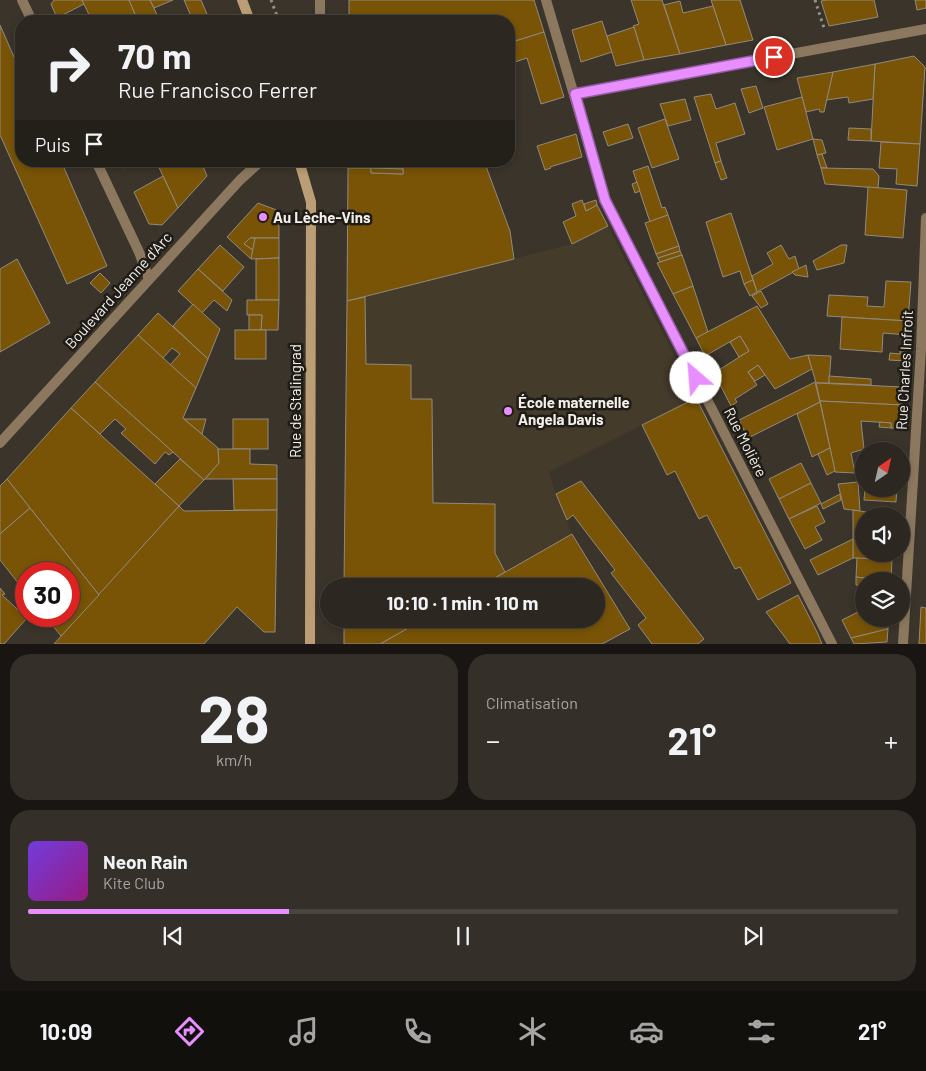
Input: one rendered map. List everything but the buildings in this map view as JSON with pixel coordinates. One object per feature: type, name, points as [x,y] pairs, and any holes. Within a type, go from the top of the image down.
[{"type":"main road","points":[[242,0],[248,15]]},
{"type":"main road","name":"Rue de Stalingrad","points":[[301,167],[311,202],[310,644]]},
{"type":"street","points":[[22,0],[29,15]]},
{"type":"street","points":[[320,0],[320,15]]},
{"type":"street","name":"Rue Molière","points":[[546,0],[605,200],[832,644]]},
{"type":"street","points":[[575,94],[926,29]]},
{"type":"street","points":[[99,167],[139,252],[149,279]]},
{"type":"street","name":"Boulevard Jeanne d'Arc","points":[[0,443],[240,180],[254,167]]},
{"type":"street","name":"Rue Charles Infroit","points":[[903,644],[920,359],[926,218]]},
{"type":"path","points":[[271,0],[277,15]]},
{"type":"path","points":[[815,0],[830,46]]},
{"type":"shaded area","name":"École maternelle Angela Davis","points":[[608,226],[696,398],[549,472],[572,534],[495,578],[344,578],[347,301],[572,244]]},
{"type":"place","name":"Au Lèche-Vins","points":[[263,217]]},
{"type":"place","name":"École maternelle Angela Davis","points":[[508,411]]},
{"type":"route","points":[[696,378],[605,200],[575,94],[774,57]]}]
